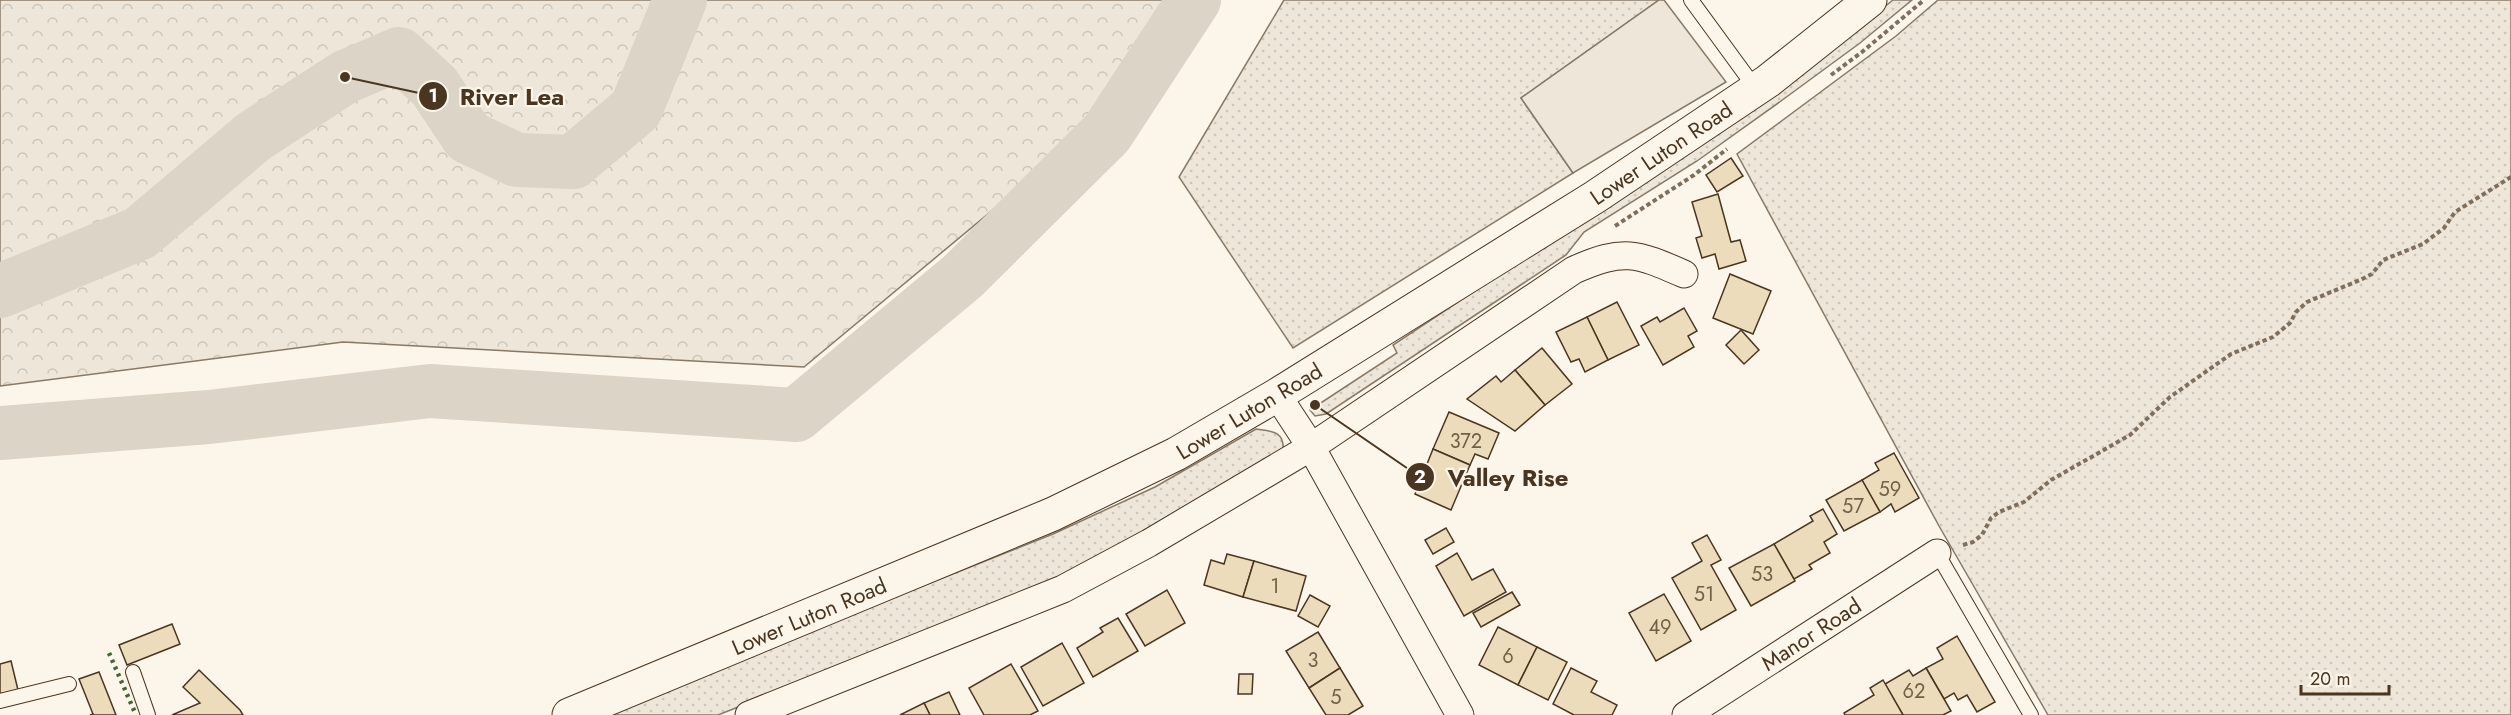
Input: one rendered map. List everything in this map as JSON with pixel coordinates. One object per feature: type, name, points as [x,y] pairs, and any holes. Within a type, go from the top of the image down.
[{"type":"main road","name":"Lower Luton Road","points":[[569,715],[1053,514],[1176,454],[1277,395],[1595,197],[1756,90],[1870,0]]},
{"type":"street","points":[[749,715],[1063,589],[1149,543],[1311,447],[1574,270],[1602,257],[1618,255],[1646,257],[1684,274]]},
{"type":"street","points":[[1277,395],[1311,447],[1460,715]]},
{"type":"street","name":"Manor Road","points":[[1686,715],[1937,553]]},
{"type":"lane","points":[[1691,0],[1756,90]]},
{"type":"lane","points":[[1937,553],[2031,715]]},
{"type":"lane","points":[[133,672],[148,715]]},
{"type":"lane","points":[[0,701],[69,684]]},
{"type":"path","points":[[1937,553],[1973,542],[1982,535],[1991,518],[1999,512],[2024,502],[2051,480],[2130,435],[2170,397],[2231,354],[2273,338],[2290,323],[2296,312],[2307,302],[2360,280],[2372,274],[2383,260],[2423,244],[2444,228],[2455,212],[2511,177]]},
{"type":"green space","points":[[0,0],[1215,0],[1065,150],[804,367],[343,342],[0,386]]},
{"type":"green space","points":[[1284,0],[1659,0],[1521,98],[1573,173],[1293,348],[1179,177]]},
{"type":"green space","points":[[1659,0],[1664,0],[1726,82],[1573,173],[1521,98]]},
{"type":"green space","points":[[1893,0],[1912,0],[1860,43],[1697,161],[1584,232],[1566,255],[1326,414],[1315,416],[1310,410],[1397,353],[1393,345],[1729,123],[1821,58]]},
{"type":"green space","points":[[1938,0],[2511,0],[2511,715],[2048,715],[1939,526],[1737,154],[1896,36]]},
{"type":"green space","points":[[1256,429],[1276,433],[1282,439],[1283,451],[1063,579],[718,715],[600,715],[1053,534],[1155,487]]},
{"type":"building","points":[[1731,158],[1743,176],[1717,192],[1706,175]]},
{"type":"building","points":[[1718,194],[1731,242],[1740,240],[1746,261],[1719,269],[1715,254],[1702,258],[1696,238],[1702,236],[1692,202]]},
{"type":"building","points":[[1730,274],[1771,291],[1753,334],[1713,318]]},
{"type":"building","points":[[1617,302],[1639,345],[1608,360],[1587,317]]},
{"type":"building","points":[[1684,308],[1697,331],[1688,336],[1694,347],[1663,365],[1641,326],[1657,317],[1660,322]]},
{"type":"building","points":[[1587,317],[1608,360],[1585,372],[1579,359],[1571,362],[1556,332]]},
{"type":"building","points":[[1741,330],[1759,350],[1744,364],[1726,345]]},
{"type":"building","points":[[1542,348],[1572,384],[1545,405],[1515,370]]},
{"type":"building","points":[[1515,370],[1545,405],[1515,431],[1467,399],[1496,376],[1501,382]]},
{"type":"building","points":[[1449,412],[1499,433],[1488,459],[1475,454],[1470,465],[1433,449]]},
{"type":"building","points":[[1433,449],[1470,465],[1451,510],[1415,494]]},
{"type":"building","points":[[1894,453],[1919,498],[1895,512],[1891,504],[1880,512],[1862,480],[1879,470],[1875,463]]},
{"type":"building","points":[[1862,480],[1880,512],[1844,531],[1826,500]]},
{"type":"building","points":[[1823,509],[1837,534],[1824,542],[1830,553],[1809,565],[1812,569],[1794,579],[1774,544],[1813,521],[1810,516]]},
{"type":"building","points":[[1446,528],[1454,542],[1433,554],[1425,540]]},
{"type":"building","points":[[1707,535],[1721,560],[1711,565],[1736,610],[1701,630],[1672,578],[1702,561],[1692,543]]},
{"type":"building","points":[[1774,544],[1795,581],[1751,606],[1729,568]]},
{"type":"building","points":[[1457,553],[1472,580],[1493,569],[1506,592],[1464,616],[1436,566]]},
{"type":"building","points":[[1227,554],[1254,561],[1243,597],[1204,585],[1211,560],[1224,564]]},
{"type":"building","points":[[1254,561],[1306,576],[1296,611],[1243,597]]},
{"type":"building","points":[[1167,590],[1185,623],[1145,646],[1126,614]]},
{"type":"building","points":[[1512,592],[1520,605],[1481,627],[1473,613]]},
{"type":"building","points":[[1664,594],[1691,641],[1656,661],[1629,613]]},
{"type":"building","points":[[1310,595],[1330,606],[1318,627],[1298,616]]},
{"type":"building","points":[[1118,618],[1138,651],[1093,677],[1077,648],[1103,632],[1100,628]]},
{"type":"building","points":[[172,624],[180,644],[127,665],[119,645]]},
{"type":"building","points":[[1498,627],[1537,647],[1518,685],[1479,665]]},
{"type":"building","points":[[1318,632],[1340,668],[1309,688],[1286,651]]},
{"type":"building","points":[[1957,636],[1995,702],[1977,712],[1967,695],[1958,700],[1954,693],[1944,699],[1926,668],[1943,659],[1937,648]]},
{"type":"building","points":[[1062,643],[1084,683],[1043,706],[1021,667]]},
{"type":"building","points":[[1537,647],[1567,662],[1548,700],[1518,685]]},
{"type":"building","points":[[11,661],[18,690],[0,694],[0,664]]},
{"type":"building","points":[[1011,664],[1038,711],[1030,715],[984,715],[969,688]]},
{"type":"building","points":[[1340,668],[1363,706],[1348,715],[1326,715],[1309,688]]},
{"type":"building","points":[[1571,668],[1597,681],[1591,692],[1617,705],[1612,715],[1574,715],[1553,704]]},
{"type":"building","points":[[1926,668],[1951,711],[1943,715],[1903,715],[1885,684],[1909,670],[1913,676]]},
{"type":"building","points":[[199,670],[243,715],[172,715],[200,703],[183,687]]},
{"type":"building","points":[[99,672],[116,715],[90,715],[93,714],[79,679]]},
{"type":"building","points":[[1239,674],[1253,674],[1252,694],[1238,694]]},
{"type":"building","points":[[1883,680],[1903,715],[1845,715],[1844,713],[1874,695],[1870,688]]},
{"type":"building","points":[[949,692],[960,715],[930,715],[924,703]]},
{"type":"building","points":[[924,703],[930,715],[900,715]]},
{"type":"waterway","points":[[0,291],[140,233],[253,137],[345,77],[399,54],[434,86],[468,137],[517,160],[573,162],[636,109],[680,0]]},
{"type":"waterway","points":[[0,433],[209,417],[430,391],[796,415],[963,276],[1107,133],[1194,0]]},
{"type":"hedge","points":[[109,653],[136,715]]},
{"type":"place","name":"River Lea","points":[[345,77]]},
{"type":"place","name":"Valley Rise","points":[[1315,405]]}]
